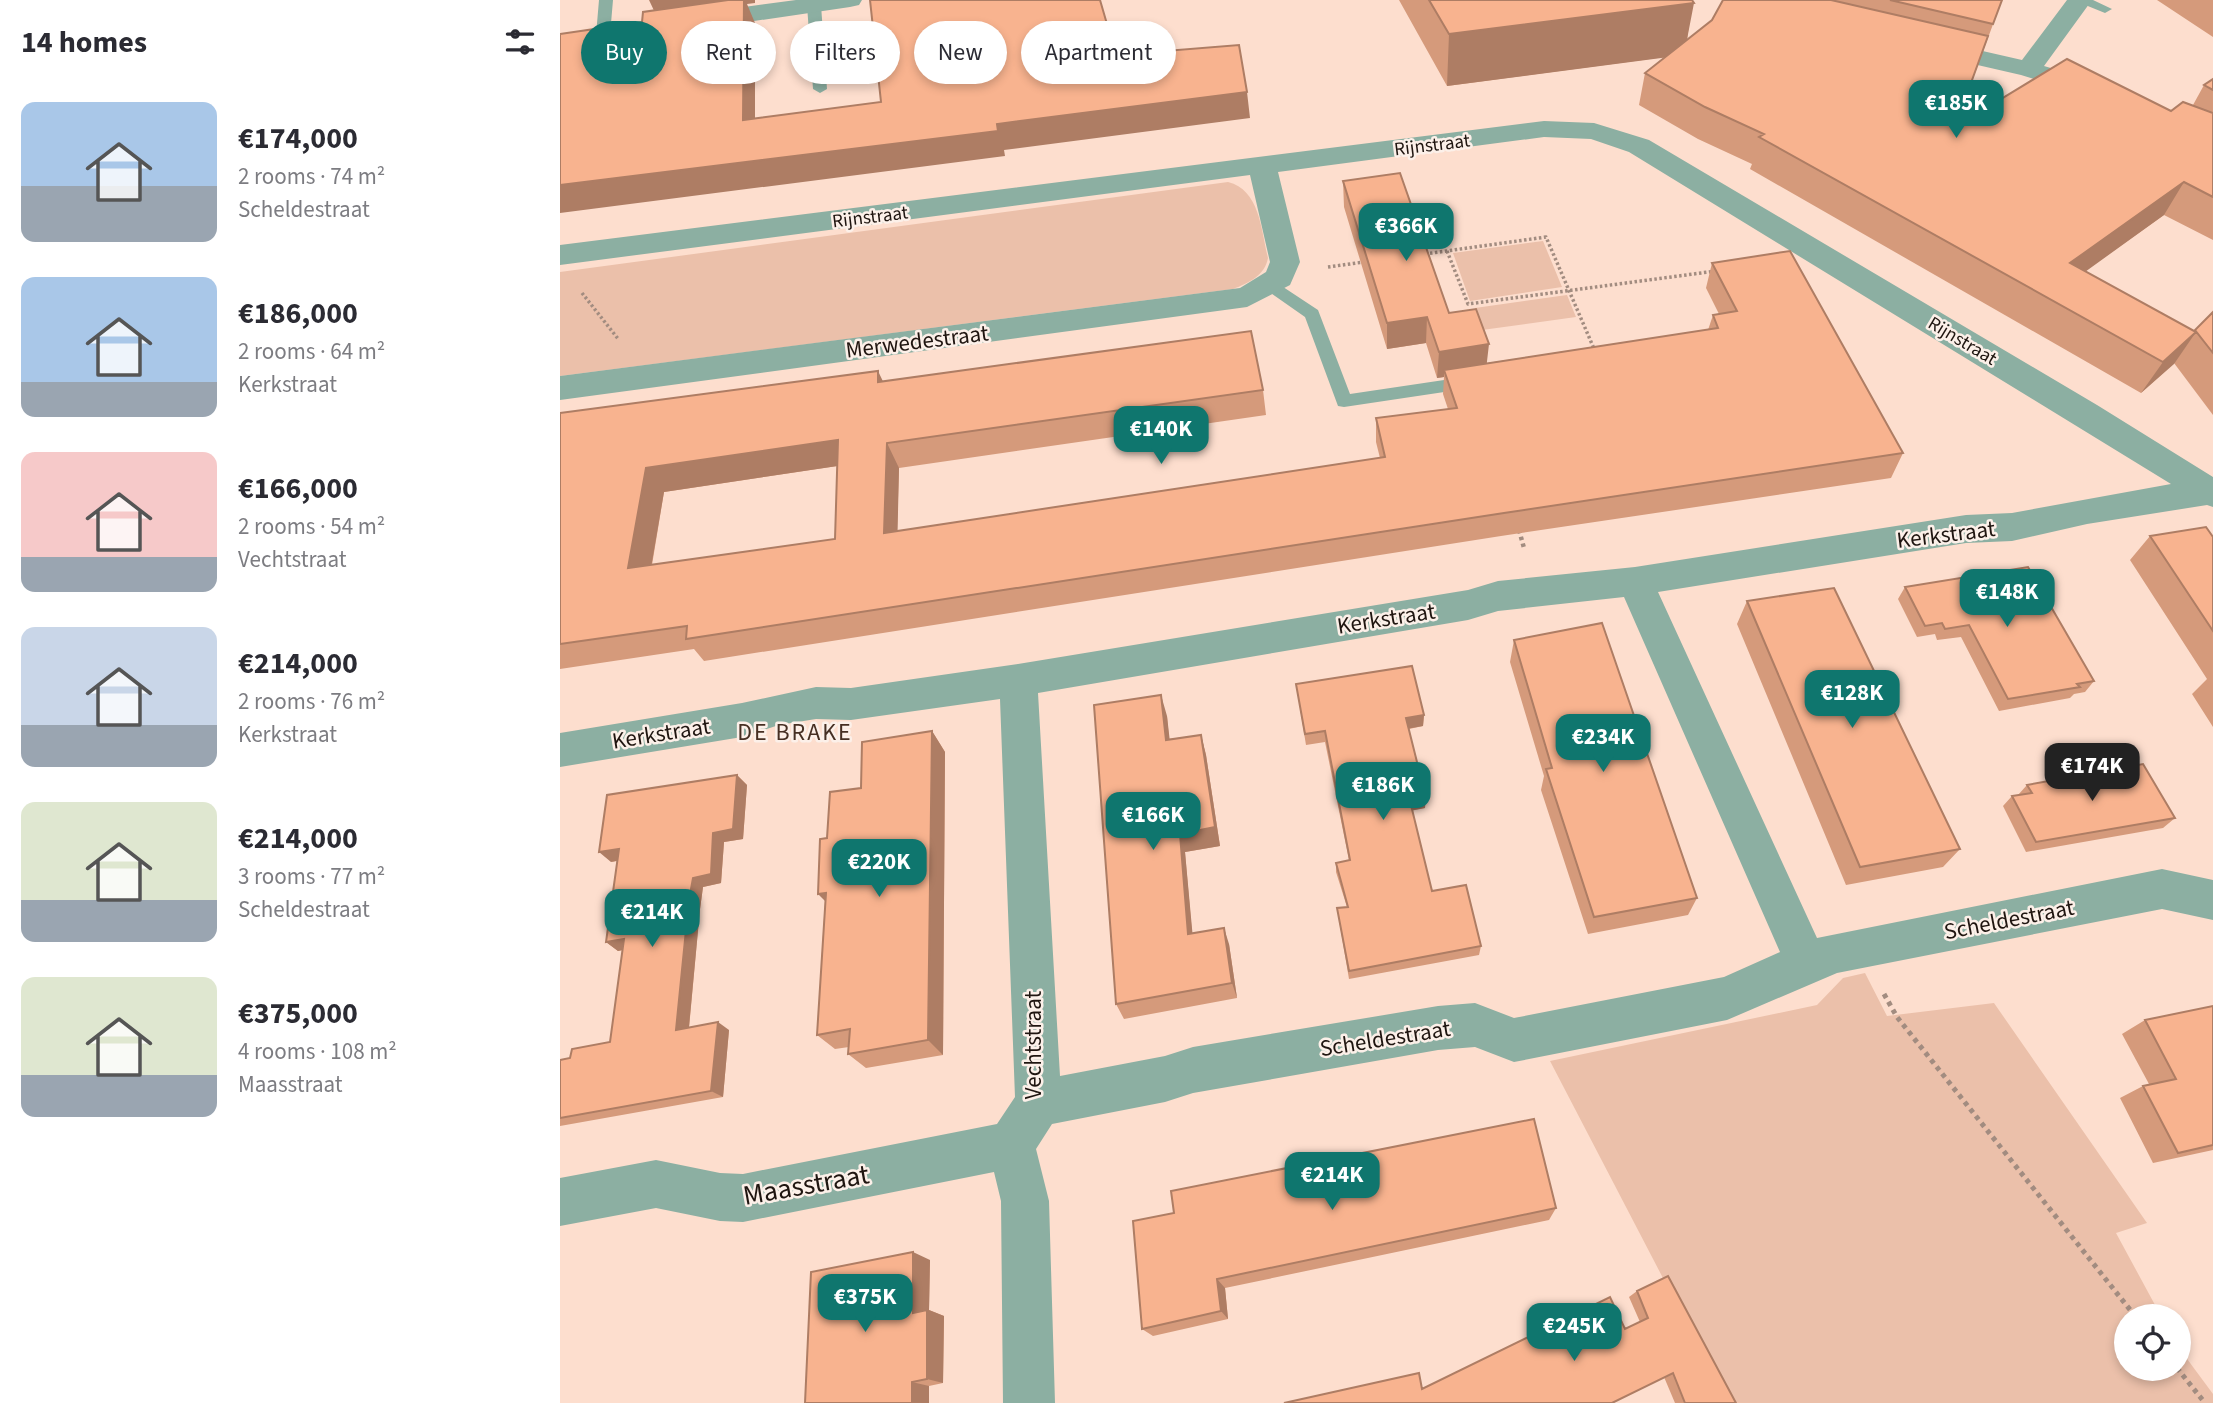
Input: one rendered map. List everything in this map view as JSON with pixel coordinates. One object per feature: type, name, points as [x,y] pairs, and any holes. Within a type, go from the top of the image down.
[{"type":"street","points":[[703,21],[850,0]]},
{"type":"street","points":[[2028,69],[2080,0]]},
{"type":"street","points":[[1904,41],[2028,69],[2117,99]]},
{"type":"street","name":"Rijnstraat","points":[[560,255],[1544,129],[1594,131],[1639,146],[2212,492]]},
{"type":"street","points":[[1262,166],[1284,255],[1277,277]]},
{"type":"street","name":"Merwedestraat","points":[[560,388],[1233,299],[1247,296],[1277,277]]},
{"type":"street","name":"Kerkstraat","points":[[560,750],[742,720],[792,707],[851,704],[1018,680],[1537,591],[1573,590],[1966,529],[2012,527],[2087,511],[2212,492]]},
{"type":"street","points":[[1635,581],[1821,957]]},
{"type":"street","name":"Vechtstraat","points":[[1011,1145],[1038,1102],[1018,680]]},
{"type":"street","name":"Scheldestraat","points":[[1038,1102],[1165,1079],[1193,1070],[1438,1028],[1475,1024],[1514,1040],[1727,998],[1821,957],[2162,888],[2213,900]]},
{"type":"street","points":[[1011,1145],[1025,1201],[1029,1403]]},
{"type":"street","name":"Maasstraat","points":[[560,1202],[656,1184],[720,1198],[743,1198],[1011,1145]]},
{"type":"lane","points":[[598,21],[606,0]]},
{"type":"lane","points":[[2080,0],[2105,9]]},
{"type":"lane","points":[[814,5],[820,89]]},
{"type":"lane","points":[[1277,277],[1312,314],[1344,401],[1486,380]]},
{"type":"path","points":[[1420,254],[1546,237],[1599,362]]},
{"type":"path","points":[[591,251],[581,296],[626,350],[620,380]]},
{"type":"path","points":[[1447,251],[1468,304],[1717,271]]},
{"type":"path","points":[[1277,277],[1365,262]]},
{"type":"path","points":[[1517,525],[1537,591]]},
{"type":"path","points":[[1821,957],[1871,970],[1898,1017],[2125,1304]]},
{"type":"path","points":[[2187,1381],[2205,1403]]},
{"type":"shaded area","points":[[1228,182],[1239,186],[1253,202],[1268,258],[1260,274],[1233,289],[560,376],[560,272]]},
{"type":"shaded area","points":[[1543,241],[1562,287],[1470,301],[1453,253]]},
{"type":"shaded area","points":[[1567,295],[1576,317],[1482,330],[1475,308]]},
{"type":"shaded area","points":[[1865,973],[1887,1016],[1994,1003],[2147,1223],[2116,1233],[2154,1304],[2114,1304],[2114,1381],[2191,1381],[2191,1364],[2213,1394],[2213,1403],[1728,1403],[1550,1061],[1817,1005],[1843,978]]},
{"type":"building","points":[[744,0],[744,21],[681,21],[681,84],[743,84],[743,120],[881,102],[879,84],[900,84],[900,21],[872,21],[870,0],[1100,0],[1106,21],[1021,21],[1021,84],[1176,84],[1176,50],[1239,45],[1247,92],[997,124],[998,131],[560,185],[560,34],[581,31],[581,84],[667,84],[667,21],[642,21],[643,12]]},
{"type":"building","points":[[1429,0],[1692,0],[1694,3],[1449,34]]},
{"type":"building","points":[[1723,0],[1831,0],[1988,36],[1955,127],[2067,59],[2171,111],[2183,102],[2213,113],[2213,197],[2184,182],[2070,263],[2196,332],[2163,362],[1759,137],[1764,134],[1705,107],[1645,73],[1712,20]]},
{"type":"building","points":[[1890,0],[2002,0],[1993,24]]},
{"type":"building","points":[[2213,79],[2213,90],[2204,85]]},
{"type":"building","points":[[1400,173],[1449,313],[1476,309],[1489,344],[1439,352],[1427,317],[1387,323],[1343,181]]},
{"type":"building","points":[[1790,251],[1903,453],[686,639],[687,626],[560,644],[560,413],[878,371],[878,382],[1251,331],[1263,390],[887,443],[884,533],[1385,457],[1376,418],[1457,408],[1444,370],[1718,328],[1713,315],[1737,311],[1712,263]],"holes":[[[838,440],[835,539],[628,568],[646,468]]]},
{"type":"building","points":[[2213,312],[2213,353],[2195,330]]},
{"type":"building","points":[[2206,527],[2213,537],[2213,631],[2150,536]]},
{"type":"building","points":[[2028,567],[2094,681],[2077,684],[2080,687],[2008,699],[1969,625],[1945,629],[1942,623],[1925,626],[1905,587]]},
{"type":"building","points":[[1834,588],[1960,849],[1860,867],[1747,601]]},
{"type":"building","points":[[1602,623],[1697,898],[1594,917],[1546,769],[1552,768],[1514,640]]},
{"type":"building","points":[[1412,666],[1424,715],[1406,718],[1426,798],[1410,801],[1432,891],[1466,885],[1481,946],[1349,971],[1337,908],[1348,907],[1336,863],[1350,860],[1325,731],[1305,734],[1296,684]]},
{"type":"building","points":[[1161,695],[1166,740],[1201,735],[1215,827],[1180,834],[1188,934],[1224,928],[1232,983],[1116,1004],[1094,705]]},
{"type":"building","points":[[932,731],[928,1040],[848,1054],[850,1029],[817,1035],[826,893],[818,894],[820,839],[827,838],[830,792],[861,788],[862,742]]},
{"type":"building","points":[[2143,764],[2175,818],[2036,842],[2012,796],[2032,793],[2027,785]]},
{"type":"building","points":[[737,775],[733,829],[713,833],[711,874],[693,878],[676,1030],[718,1022],[711,1091],[560,1118],[560,1060],[570,1058],[572,1049],[610,1042],[624,939],[606,942],[619,849],[599,852],[607,795]]},
{"type":"building","points":[[2213,1006],[2213,1145],[2178,1153],[2143,1086],[2176,1079],[2145,1020]]},
{"type":"building","points":[[1534,1119],[1556,1208],[1217,1279],[1221,1311],[1142,1329],[1133,1221],[1174,1213],[1171,1191]]},
{"type":"building","points":[[913,1252],[913,1313],[927,1310],[927,1379],[912,1382],[912,1403],[805,1403],[811,1272]]},
{"type":"building","points":[[1668,1276],[1736,1403],[1685,1403],[1673,1373],[1612,1403],[1284,1403],[1419,1373],[1422,1389],[1610,1297],[1625,1329],[1648,1318],[1637,1291]]},
{"type":"district","name":"DE BRAKE","points":[[795,732]]}]
